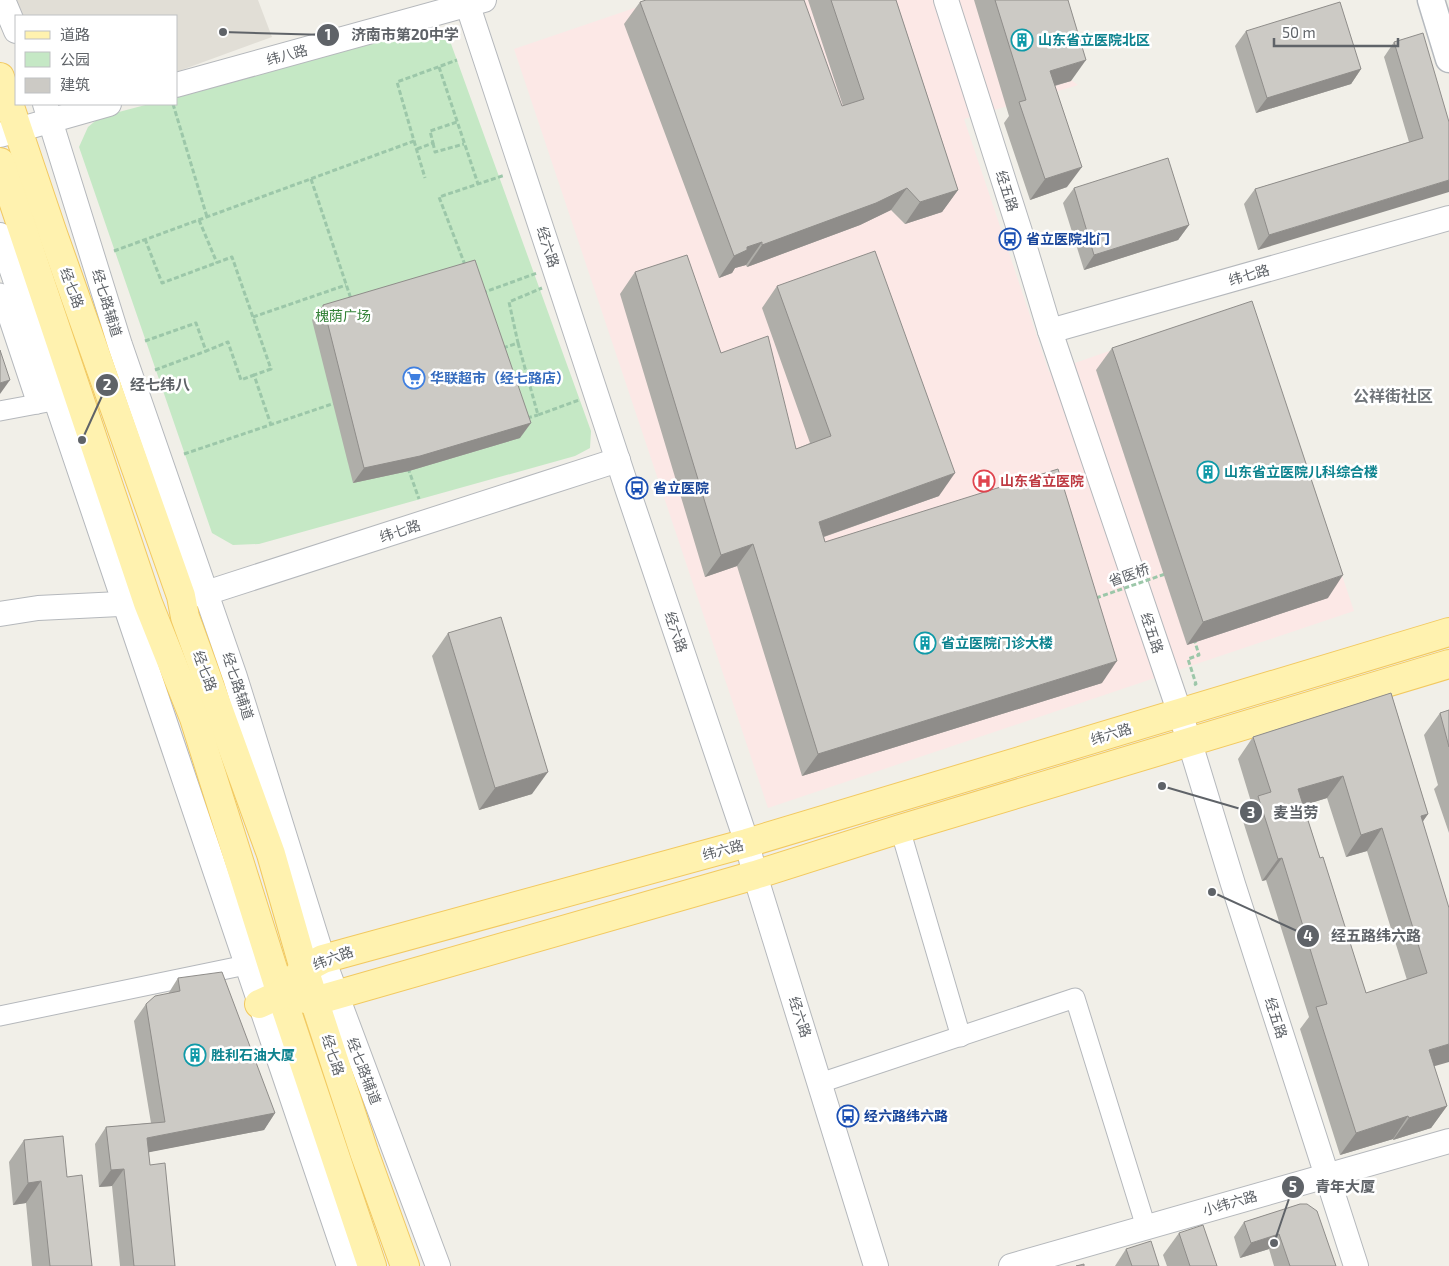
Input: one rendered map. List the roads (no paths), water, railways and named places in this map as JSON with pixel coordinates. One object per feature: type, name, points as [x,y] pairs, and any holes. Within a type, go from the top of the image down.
[{"type":"main road","points":[[1430,0],[1449,59]]},
{"type":"main road","name":"经七路","points":[[0,77],[9,132],[193,595],[185,617],[325,998],[364,1152],[405,1266]]},
{"type":"main road","name":"经七路","points":[[0,162],[137,604],[194,718],[270,999],[372,1266]]},
{"type":"main road","name":"纬六路","points":[[270,999],[313,964],[747,843],[1449,632]]},
{"type":"main road","points":[[270,999],[325,998],[755,874],[1449,664]]},
{"type":"street","points":[[3,0],[15,29]]},
{"type":"street","name":"经五路","points":[[946,0],[1050,331],[1190,742],[1356,1266]]},
{"type":"street","name":"纬八路","points":[[178,84],[472,2]]},
{"type":"street","name":"经六路","points":[[472,2],[522,170],[747,843],[876,1266]]},
{"type":"street","points":[[9,132],[48,112],[101,105]]},
{"type":"street","name":"经七路辅道","points":[[48,112],[120,346],[193,595]]},
{"type":"street","name":"纬七路","points":[[1050,331],[1449,218]]},
{"type":"street","points":[[0,235],[47,402]]},
{"type":"street","points":[[0,293],[137,604],[246,965],[270,999],[349,1266]]},
{"type":"street","points":[[0,411],[47,402]]},
{"type":"street","name":"纬七路","points":[[193,595],[618,460]]},
{"type":"street","points":[[0,614],[38,608],[137,604]]},
{"type":"street","points":[[900,829],[961,1037]]},
{"type":"street","points":[[0,1016],[246,965]]},
{"type":"street","name":"经七路辅道","points":[[325,998],[438,1266]]},
{"type":"street","points":[[820,1083],[1076,998],[1146,1227]]},
{"type":"street","name":"小纬六路","points":[[1011,1266],[1449,1141]]},
{"type":"place","name":"济南市第20中学","points":[[223,32]]},
{"type":"place","name":"山东省立医院北区","points":[[1022,40]]},
{"type":"place","name":"省立医院北门","points":[[1010,239]]},
{"type":"place","name":"华联超市（经七路店）","points":[[414,378]]},
{"type":"place","name":"经七纬八","points":[[82,440]]},
{"type":"place","name":"山东省立医院儿科综合楼","points":[[1208,472]]},
{"type":"place","name":"山东省立医院","points":[[984,481]]},
{"type":"place","name":"省立医院","points":[[637,488]]},
{"type":"place","name":"省立医院门诊大楼","points":[[925,643]]},
{"type":"place","name":"麦当劳","points":[[1162,786]]},
{"type":"place","name":"经五路纬六路","points":[[1212,892]]},
{"type":"place","name":"胜利石油大厦","points":[[195,1055]]},
{"type":"place","name":"经六路纬六路","points":[[848,1116]]},
{"type":"place","name":"青年大厦","points":[[1274,1243]]},
{"type":"district","name":"公祥街社区","points":[[1393,396]]},
{"type":"park label","name":"槐荫广场","points":[[343,316]]}]
